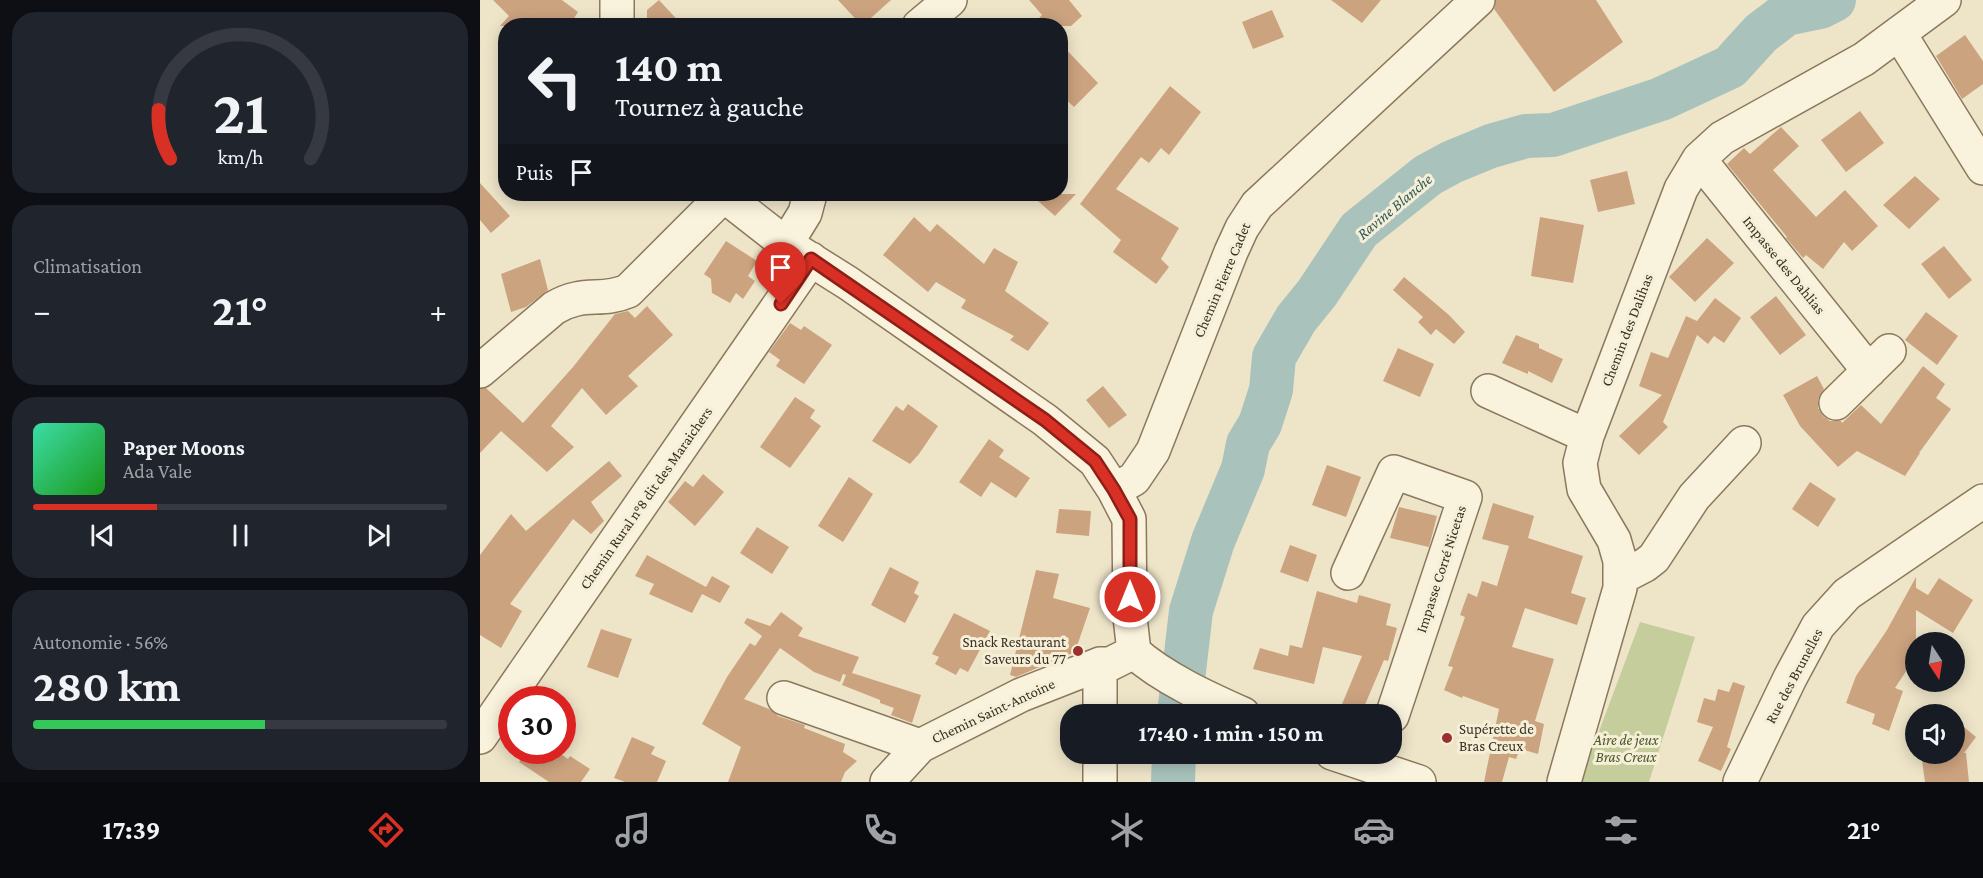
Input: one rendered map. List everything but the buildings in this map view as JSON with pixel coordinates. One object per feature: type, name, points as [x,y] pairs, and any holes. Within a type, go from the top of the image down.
[{"type":"street","points":[[617,0],[617,18]]},
{"type":"street","points":[[929,18],[950,0]]},
{"type":"street","name":"Chemin Pierre Cadet","points":[[1114,490],[1134,479],[1153,451],[1242,228],[1257,205],[1478,0]]},
{"type":"street","name":"Chemin des Dalihas","points":[[1564,782],[1620,588],[1620,561],[1614,540],[1584,489],[1580,463],[1587,436],[1681,189],[1699,159],[1722,138],[1864,59],[1944,0]]},
{"type":"street","points":[[1899,33],[1983,168]]},
{"type":"street","name":"Impasse des Dahlias","points":[[1699,159],[1879,361],[1836,403]]},
{"type":"street","points":[[480,371],[565,301],[585,297],[616,296],[628,291],[716,201]]},
{"type":"street","points":[[732,201],[798,252],[1045,420],[1095,461],[1130,519],[1130,617],[1140,658],[1223,704]]},
{"type":"street","name":"Chemin Rural n°8 dit des Maraichers","points":[[480,737],[798,252],[808,201]]},
{"type":"street","points":[[1488,391],[1587,436]]},
{"type":"street","points":[[1620,578],[1654,558],[1694,497],[1744,442]]},
{"type":"street","name":"Impasse Corré Nicetas","points":[[1348,573],[1394,471],[1465,497],[1396,704]]},
{"type":"street","name":"Rue des Brunelles","points":[[1740,782],[1818,626],[1847,594],[1983,501]]},
{"type":"street","name":"Chemin Saint-Antoine","points":[[887,782],[920,746],[1022,694],[1100,664],[1140,658]]},
{"type":"street","points":[[1100,664],[1100,704]]},
{"type":"street","name":"Chemin Saint-Antoine","points":[[784,698],[920,746]]},
{"type":"street","points":[[1100,764],[1100,782]]},
{"type":"street","points":[[1365,764],[1419,782]]},
{"type":"green space","name":"Aire de jeux Bras Creux","points":[[1640,622],[1695,637],[1649,782],[1580,782]]},
{"type":"waterway","name":"Ravine Blanche","points":[[1180,704],[1191,611],[1213,541],[1243,469],[1248,444],[1260,424],[1271,390],[1274,357],[1296,319],[1317,293],[1359,230],[1428,175],[1452,162],[1491,146],[1526,136],[1553,135],[1661,99],[1730,67],[1761,33],[1786,14],[1820,7],[1834,0]]},
{"type":"waterway","name":"Ravine Blanche","points":[[1173,782],[1174,764]]},
{"type":"place","name":"Snack Restaurant Saveurs du 77","points":[[1078,651]]},
{"type":"place","name":"Supérette de Bras Creux","points":[[1447,738]]},
{"type":"route","points":[[781,304],[811,259],[1045,420],[1095,461],[1130,519],[1130,597]]}]
